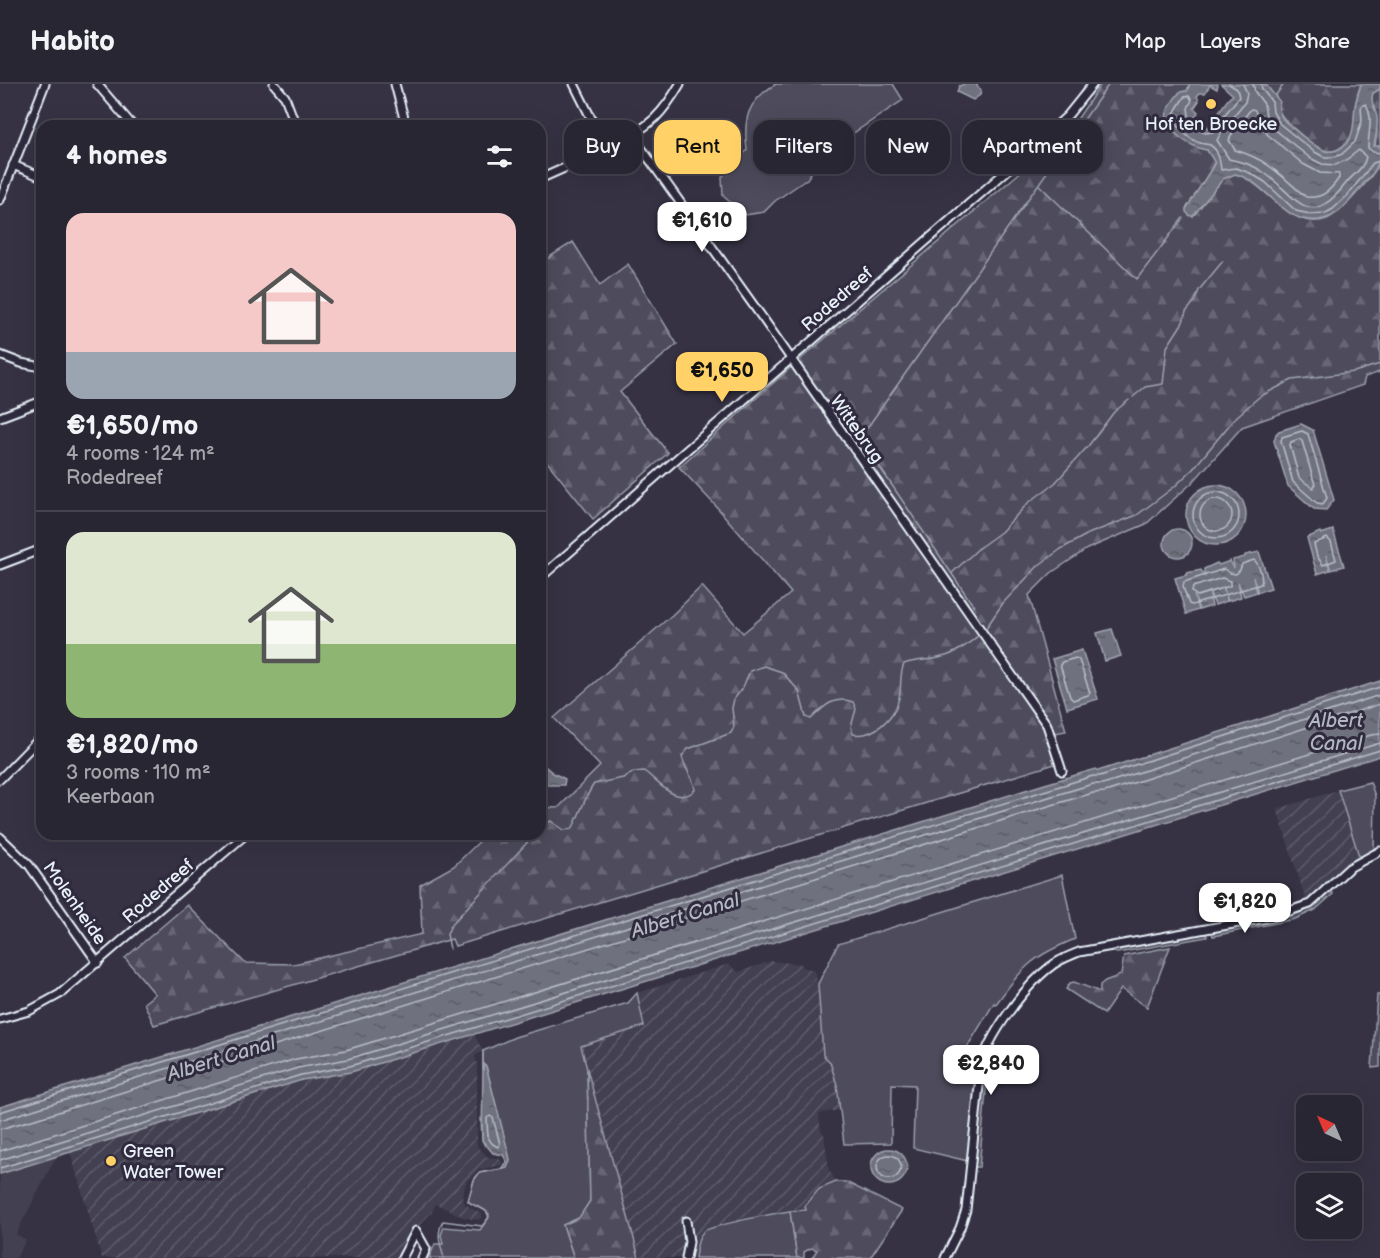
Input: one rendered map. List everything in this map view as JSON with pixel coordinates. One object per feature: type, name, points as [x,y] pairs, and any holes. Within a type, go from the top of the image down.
[{"type":"street","points":[[0,200],[45,84]]},
{"type":"street","points":[[97,84],[128,120]]},
{"type":"street","points":[[274,84],[285,97],[294,120]]},
{"type":"street","points":[[395,84],[404,120]]},
{"type":"street","points":[[574,84],[592,120]]},
{"type":"street","points":[[642,127],[657,116],[680,84]]},
{"type":"street","name":"Rodedreef","points":[[546,573],[1056,127],[1078,105],[1093,84]]},
{"type":"street","name":"Wittebrug","points":[[642,149],[1047,725],[1062,771]]},
{"type":"street","points":[[13,165],[36,175]]},
{"type":"street","points":[[546,176],[564,168]]},
{"type":"street","points":[[0,355],[36,366]]},
{"type":"street","points":[[0,417],[36,403]]},
{"type":"street","points":[[0,565],[36,551]]},
{"type":"street","points":[[0,779],[36,742]]},
{"type":"street","name":"Molenheide","points":[[0,837],[29,866],[98,963]]},
{"type":"street","name":"Rodedreef","points":[[0,1019],[45,1004],[60,994],[239,840]]},
{"type":"street","points":[[945,1258],[966,1210],[981,1067],[985,1051],[996,1032],[1039,977],[1060,960],[1084,951],[1272,917],[1296,910],[1310,904],[1349,868],[1380,851]]},
{"type":"street","points":[[686,1221],[689,1242],[686,1258]]},
{"type":"street","points":[[402,1258],[416,1231],[426,1249],[422,1258]]},
{"type":"shaded area","points":[[1338,790],[1360,859],[1341,871],[1306,901],[1277,809]]},
{"type":"shaded area","points":[[771,961],[802,964],[803,967],[814,970],[818,984],[823,1055],[832,1065],[841,1110],[819,1115],[829,1170],[836,1182],[819,1189],[803,1211],[762,1215],[699,1238],[695,1258],[639,1258],[581,1046],[644,1026],[637,993],[729,964],[738,972]]},
{"type":"shaded area","points":[[474,1034],[483,1051],[475,1056],[477,1064],[477,1146],[488,1157],[499,1159],[503,1163],[478,1170],[467,1181],[462,1195],[463,1200],[465,1204],[482,1214],[482,1218],[478,1220],[463,1217],[436,1204],[432,1212],[408,1237],[396,1258],[102,1258],[70,1152],[303,1080],[351,1072]]},
{"type":"shaded area","points":[[56,1157],[16,1234],[26,1240],[16,1258],[0,1258],[0,1174]]},
{"type":"green space","points":[[776,84],[893,84],[903,100],[873,120],[866,120],[866,125],[854,133],[854,120],[753,120],[753,174],[810,174],[764,212],[745,215],[723,196],[722,177],[725,174],[741,174],[741,156],[747,150],[746,129],[749,112],[766,90]]},
{"type":"green space","points":[[1101,84],[1190,84],[1187,91],[1180,92],[1167,113],[1188,141],[1207,150],[1215,161],[1202,187],[1186,209],[1193,216],[1223,179],[1235,174],[1258,186],[1280,205],[1302,219],[1314,221],[1327,219],[1360,190],[1380,161],[1380,372],[1365,377],[1363,385],[1242,427],[1193,482],[1146,524],[1087,549],[1051,573],[1029,595],[1066,731],[1055,733],[989,635],[983,640],[1044,726],[1055,764],[455,946],[452,939],[154,1025],[144,1003],[155,994],[125,958],[187,905],[245,963],[294,964],[422,934],[420,885],[454,866],[481,840],[546,840],[546,807],[558,808],[600,766],[554,718],[702,586],[743,633],[791,593],[679,467],[789,369],[1018,174],[1103,174],[1103,120],[1077,120]]},
{"type":"green space","points":[[1262,84],[1361,84],[1355,106],[1354,129],[1350,139],[1333,151],[1327,151],[1315,145],[1286,121],[1278,109],[1279,102],[1267,86]]},
{"type":"green space","points":[[1380,89],[1380,146],[1375,147],[1377,131],[1371,98],[1373,93]]},
{"type":"green space","points":[[573,242],[600,285],[628,264],[677,344],[620,392],[668,453],[593,519],[546,462],[546,259]]},
{"type":"green space","points":[[1370,782],[1375,796],[1374,852],[1360,859],[1338,790]]},
{"type":"green space","points":[[1062,875],[1075,939],[1038,957],[1022,971],[996,1004],[994,1003],[966,1049],[964,1061],[978,1064],[968,1161],[913,1148],[915,1085],[892,1084],[891,1143],[844,1144],[837,1085],[830,1062],[823,1055],[818,984],[838,944]]},
{"type":"green space","points":[[1330,891],[1333,894],[1315,910],[1295,919],[1213,936],[1212,932],[1292,915],[1312,907]]},
{"type":"green space","points":[[1206,933],[1207,937],[1117,953],[1107,950]]},
{"type":"green space","points":[[1170,947],[1147,1007],[1121,989],[1104,1014],[1066,989],[1070,983],[1074,982],[1100,992],[1100,985],[1121,975],[1124,956]]},
{"type":"green space","points":[[637,993],[644,1026],[581,1046],[587,1069],[590,1201],[579,1218],[563,1225],[574,1258],[429,1258],[435,1244],[443,1244],[441,1235],[444,1227],[480,1230],[489,1217],[483,1209],[468,1201],[474,1180],[479,1173],[504,1169],[510,1161],[486,1066],[483,1065],[483,1051],[515,1037],[628,1003]]},
{"type":"green space","points":[[1377,995],[1380,995],[1380,1067],[1372,1068]]},
{"type":"green space","points":[[587,1069],[639,1258],[574,1258],[563,1225],[579,1218],[590,1201]]},
{"type":"green space","points":[[984,1070],[988,1070],[979,1167],[975,1167]]},
{"type":"green space","points":[[836,1182],[846,1182],[902,1210],[870,1258],[812,1258],[817,1250],[811,1248],[804,1252],[804,1258],[797,1258],[790,1211],[806,1210],[805,1206],[819,1189]]},
{"type":"green space","points":[[790,1211],[797,1258],[695,1258],[699,1237],[709,1229]]},
{"type":"water","points":[[976,84],[981,91],[980,95],[973,100],[957,92],[959,86]]},
{"type":"water","points":[[1190,84],[1218,84],[1217,89],[1210,85],[1205,93],[1197,96],[1199,101],[1194,108],[1198,112],[1195,118],[1208,128],[1233,95],[1221,84],[1262,84],[1267,86],[1280,102],[1279,110],[1283,119],[1321,149],[1334,151],[1344,145],[1351,136],[1355,104],[1361,84],[1380,84],[1380,89],[1373,93],[1372,99],[1377,117],[1374,146],[1380,146],[1376,168],[1344,207],[1324,219],[1305,220],[1294,216],[1258,186],[1235,174],[1223,179],[1193,216],[1190,216],[1186,209],[1215,163],[1207,150],[1180,138],[1169,126],[1167,113],[1172,102],[1180,92],[1187,91]]},
{"type":"water","points":[[1301,424],[1313,430],[1334,500],[1326,510],[1314,509],[1288,486],[1274,441],[1279,431]]},
{"type":"water","points":[[1216,485],[1237,494],[1246,515],[1237,536],[1216,545],[1195,536],[1186,515],[1195,494]]},
{"type":"water","points":[[1178,529],[1188,533],[1192,543],[1188,553],[1178,557],[1168,553],[1164,543],[1168,533]]},
{"type":"water","points":[[1333,530],[1344,566],[1331,570],[1326,555],[1330,570],[1317,574],[1307,538],[1320,532],[1321,534]]},
{"type":"water","points":[[1259,552],[1271,588],[1258,592],[1253,577],[1257,592],[1244,596],[1238,582],[1241,597],[1228,601],[1223,586],[1227,601],[1215,605],[1209,591],[1212,606],[1199,610],[1194,595],[1198,610],[1186,614],[1175,578],[1201,570],[1205,577],[1204,569],[1217,563],[1219,565],[1230,561],[1234,568],[1233,560]]},
{"type":"water","points":[[1112,629],[1121,656],[1105,661],[1097,633]]},
{"type":"water","points":[[1082,650],[1098,699],[1067,708],[1052,659]]},
{"type":"water","name":"Albert Canal","points":[[1380,681],[1380,756],[351,1072],[302,1080],[0,1174],[0,1107],[1045,784],[1096,769],[1098,771]]},
{"type":"water","points":[[546,767],[565,779],[564,785],[548,785]]},
{"type":"water","points":[[483,1065],[486,1066],[509,1155],[510,1161],[507,1168],[501,1169],[507,1162],[503,1155],[493,1153],[482,1140]]},
{"type":"water","points":[[889,1149],[902,1154],[907,1167],[902,1180],[889,1185],[876,1180],[871,1167],[876,1154]]},
{"type":"waterway","points":[[975,608],[860,438],[1109,84]]},
{"type":"waterway","points":[[1275,96],[1284,84]]},
{"type":"waterway","points":[[1039,185],[1137,279],[1183,218]]},
{"type":"waterway","points":[[1133,397],[1145,387],[1163,384],[1167,347],[1183,322],[1186,312],[1195,301],[1199,290],[1223,261]]},
{"type":"waterway","points":[[984,631],[1003,603],[1039,565],[1088,534],[1137,515],[1174,487],[1193,469],[1235,418],[1259,397],[1292,380],[1354,372],[1380,364]]},
{"type":"waterway","points":[[952,573],[980,547],[1001,532],[1028,503],[1055,483],[1089,445],[1114,412],[1129,400]]},
{"type":"waterway","points":[[546,824],[551,821],[564,830],[572,829],[594,784],[623,778],[634,772],[644,771],[674,794],[688,795],[695,790],[682,756],[688,749],[731,733],[734,727],[732,708],[734,699],[742,689],[750,671],[764,666],[782,672],[799,691],[806,717],[811,719],[829,703],[840,700],[853,702],[856,709],[851,727],[853,734],[868,733],[882,725],[897,705],[904,664],[947,656],[979,635]]},
{"type":"waterway","points":[[450,949],[447,934],[451,925],[529,840]]},
{"type":"waterway","points":[[483,1051],[483,1069]]},
{"type":"waterway","points":[[481,1118],[482,1140],[485,1146]]},
{"type":"waterway","points":[[444,1258],[439,1235],[443,1221],[482,1226],[489,1214],[468,1201],[474,1180],[479,1173],[501,1169],[505,1164]]},
{"type":"place","name":"Hof ten Broecke","points":[[1211,104]]},
{"type":"place","name":"Green Water Tower","points":[[111,1161]]}]
